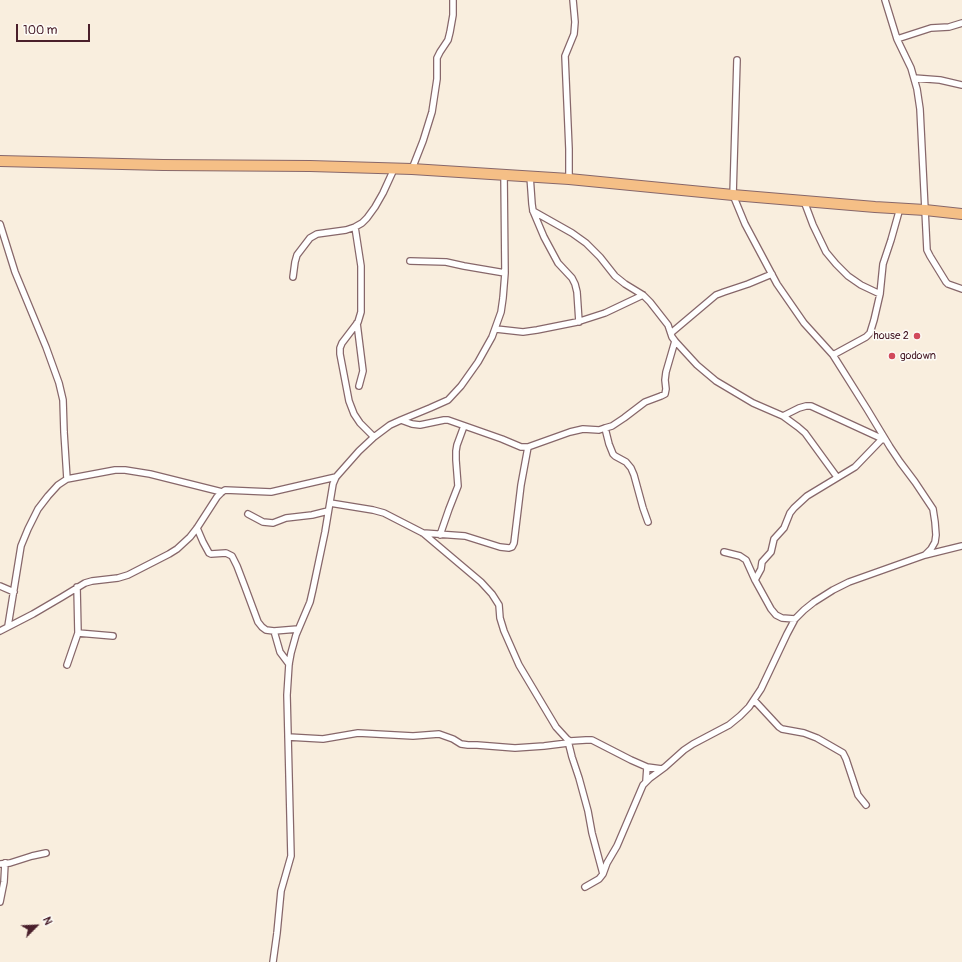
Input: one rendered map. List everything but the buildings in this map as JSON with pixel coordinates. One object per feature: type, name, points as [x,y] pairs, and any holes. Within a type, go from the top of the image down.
[{"type":"highway","points":[[0,161],[157,165],[308,166],[412,169],[504,174],[962,214]]},
{"type":"street","points":[[412,169],[424,141],[432,112],[437,79],[437,58],[448,40],[453,15],[453,0]]},
{"type":"street","points":[[569,179],[565,56],[574,34],[575,22],[573,0]]},
{"type":"street","points":[[885,0],[897,39],[911,68],[917,89],[920,109],[927,250],[948,284],[962,289]]},
{"type":"street","points":[[897,39],[931,28],[950,27],[962,23]]},
{"type":"street","points":[[737,60],[733,195],[777,284],[804,323],[833,356],[867,409],[884,439],[915,482],[932,509],[935,522],[935,542],[925,555]]},
{"type":"street","points":[[914,78],[940,80],[962,85]]},
{"type":"street","points":[[293,277],[297,254],[310,238],[317,234],[340,231],[355,227],[362,223],[371,213],[383,193],[394,169]]},
{"type":"street","points":[[273,962],[281,891],[290,856],[287,695],[289,664],[298,630],[310,602],[325,532],[333,484],[336,477],[359,451],[390,425],[448,400],[461,386],[478,362],[492,337],[501,312],[505,273],[504,174]]},
{"type":"street","points":[[530,176],[533,211],[544,238],[558,263],[572,278],[575,284],[579,322]]},
{"type":"street","points":[[804,201],[813,225],[826,252],[848,276],[861,285],[880,294]]},
{"type":"street","points":[[833,356],[866,337],[870,333],[880,294],[883,264],[900,208]]},
{"type":"street","points":[[533,211],[572,233],[586,243],[616,276],[650,302],[668,324],[675,341],[697,365],[716,380],[753,403],[783,416],[805,433],[837,477]]},
{"type":"street","points":[[0,224],[15,272],[59,383],[63,400],[67,479]]},
{"type":"street","points":[[355,227],[361,266],[361,312],[357,323],[342,343],[340,354],[349,401],[354,414],[360,423],[374,437]]},
{"type":"street","points":[[410,261],[446,262],[505,273]]},
{"type":"street","points":[[671,333],[716,295],[772,274]]},
{"type":"street","points":[[496,329],[523,332],[579,322],[605,313],[642,295]]},
{"type":"street","points":[[357,323],[363,371],[358,386]]},
{"type":"street","points":[[401,420],[420,425],[448,420],[521,447],[528,447],[583,429],[599,430],[612,426],[645,402],[665,394],[666,372],[675,341]]},
{"type":"street","points":[[783,416],[799,408],[811,406],[884,439]]},
{"type":"street","points":[[440,535],[458,486],[456,451],[464,426]]},
{"type":"street","points":[[605,428],[613,454],[626,462],[632,472],[648,522]]},
{"type":"street","points":[[755,580],[761,569],[762,562],[771,552],[774,539],[784,528],[790,513],[794,508],[807,496],[855,467],[884,439]]},
{"type":"street","points":[[423,534],[466,536],[500,547],[512,547],[514,543],[520,493],[528,447]]},
{"type":"street","points":[[8,626],[21,546],[38,509],[58,485],[67,479],[108,471],[125,470],[150,474],[222,492]]},
{"type":"street","points":[[0,631],[33,614],[84,583],[128,575],[173,551],[190,537],[222,492],[228,490],[271,492],[336,477]]},
{"type":"street","points":[[330,503],[384,513],[423,534],[481,582],[492,594],[498,605],[504,631],[519,665],[556,727],[568,742],[588,811],[592,834],[603,874]]},
{"type":"street","points":[[248,514],[263,522],[273,523],[286,518],[312,515],[328,511]]},
{"type":"street","points":[[197,528],[209,553],[226,553],[232,556],[240,573],[258,622],[262,627],[266,630],[274,631],[298,630]]},
{"type":"street","points":[[585,886],[599,879],[603,874],[646,781],[670,763],[684,750],[729,725],[740,716],[754,700],[761,689],[786,634],[796,618],[814,602],[833,590],[856,580],[925,555],[962,546]]},
{"type":"street","points":[[724,552],[740,556],[746,560],[755,580],[771,609],[776,615],[782,618],[796,618]]},
{"type":"street","points":[[0,586],[14,592]]},
{"type":"street","points":[[67,665],[78,632],[78,587]]},
{"type":"street","points":[[274,631],[280,652],[289,664]]},
{"type":"street","points":[[78,632],[113,636]]},
{"type":"street","points":[[754,700],[782,730],[804,733],[817,738],[842,753],[846,759],[858,795],[866,805]]},
{"type":"street","points":[[288,738],[323,739],[358,733],[413,736],[439,734],[453,739],[461,744],[515,748],[592,740],[647,767],[662,769]]},
{"type":"street","points":[[646,781],[647,767]]},
{"type":"street","points":[[0,902],[4,882],[2,864],[46,853]]},
{"type":"place","name":"house 2","points":[[917,336]]},
{"type":"place","name":"godown","points":[[892,356]]}]
